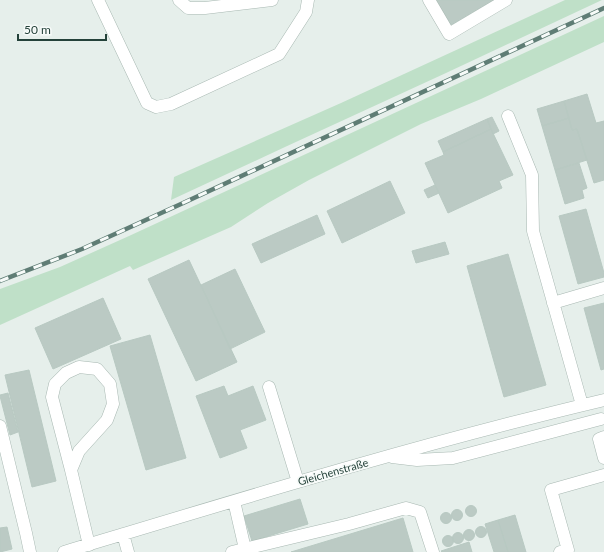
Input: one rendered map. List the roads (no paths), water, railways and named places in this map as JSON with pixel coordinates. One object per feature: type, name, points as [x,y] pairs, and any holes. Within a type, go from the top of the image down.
[{"type":"street","points":[[98,0],[147,104],[156,108],[171,104],[279,54],[306,12],[308,0]]},
{"type":"street","points":[[179,0],[188,8],[205,8],[272,0]]},
{"type":"street","points":[[429,0],[449,34],[506,0]]},
{"type":"street","points":[[508,116],[532,175],[533,231],[582,405]]},
{"type":"street","points":[[553,303],[604,288]]},
{"type":"street","points":[[71,470],[79,451],[107,420],[113,404],[110,384],[97,369],[79,367],[66,372],[55,384],[52,397],[71,470],[97,546]]},
{"type":"street","points":[[269,387],[298,482]]},
{"type":"street","points":[[385,457],[417,460],[453,458],[603,424],[600,401]]},
{"type":"street","name":"Gleichenstraße","points":[[64,552],[97,546],[123,534],[385,457],[467,434],[600,401]]},
{"type":"street","points":[[0,426],[30,552]]},
{"type":"street","points":[[604,437],[599,439],[604,458]]},
{"type":"street","points":[[560,552],[568,550],[551,490],[604,475]]},
{"type":"street","points":[[234,501],[245,549]]},
{"type":"street","points":[[232,552],[349,524],[406,508],[420,512],[433,552]]},
{"type":"street","points":[[123,534],[128,552]]},
{"type":"railway","points":[[0,281],[82,249],[604,8]]}]
